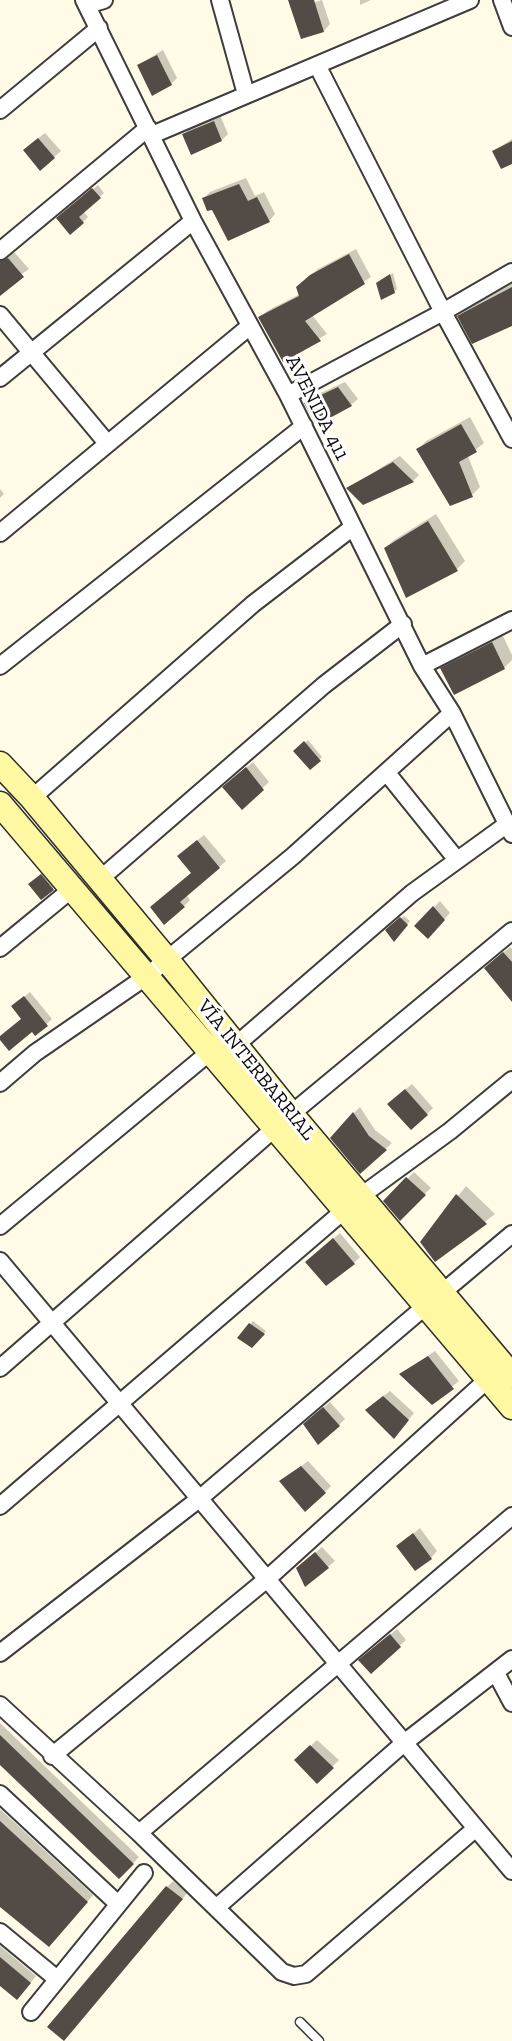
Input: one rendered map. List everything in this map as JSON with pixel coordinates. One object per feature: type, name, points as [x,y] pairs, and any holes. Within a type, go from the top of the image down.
[{"type":"main road","name":"VÍA INTERBARRIAL","points":[[0,764],[32,798],[236,1046],[283,1121]]},
{"type":"main road","name":"VÍA INTERBARRIAL","points":[[0,804],[211,1051],[283,1121],[435,1298],[504,1371],[512,1407]]},
{"type":"street","points":[[85,3],[104,0]]},
{"type":"street","points":[[220,0],[246,94]]},
{"type":"street","points":[[0,251],[150,131],[317,65],[470,0]]},
{"type":"street","points":[[502,0],[512,27]]},
{"type":"street","name":"AVENIDA 411","points":[[85,3],[193,221],[288,395],[422,666],[452,713],[509,830]]},
{"type":"street","points":[[0,110],[99,28]]},
{"type":"street","points":[[317,65],[443,312],[512,439]]},
{"type":"street","points":[[0,378],[193,221]]},
{"type":"street","points":[[288,395],[443,312],[512,272]]},
{"type":"street","points":[[0,315],[107,443]]},
{"type":"street","points":[[0,533],[250,326]]},
{"type":"street","points":[[0,666],[304,426]]},
{"type":"street","points":[[32,798],[253,604],[353,527]]},
{"type":"street","points":[[422,666],[512,620]]},
{"type":"street","points":[[99,880],[324,685],[403,624]]},
{"type":"street","points":[[0,1083],[35,1053],[167,960],[293,856],[452,713]]},
{"type":"street","points":[[387,773],[457,860]]},
{"type":"street","points":[[236,1046],[412,893],[457,860],[509,830]]},
{"type":"street","points":[[0,948],[73,888]]},
{"type":"street","points":[[0,1368],[283,1121],[512,931]]},
{"type":"street","points":[[0,1226],[211,1051]]},
{"type":"street","points":[[0,1506],[122,1404],[353,1203],[512,1080]]},
{"type":"street","points":[[0,1653],[199,1499],[512,1234]]},
{"type":"street","points":[[0,1261],[512,1871]]},
{"type":"street","points":[[52,1756],[267,1579],[504,1371]]},
{"type":"street","points":[[138,1833],[338,1662],[432,1587],[512,1516]]},
{"type":"street","points":[[217,1907],[404,1743],[512,1659]]},
{"type":"street","points":[[496,1673],[512,1703]]},
{"type":"street","points":[[0,1706],[217,1907],[282,1972],[294,1976],[306,1974],[475,1829]]},
{"type":"street","points":[[0,1794],[117,1903]]},
{"type":"street","points":[[30,2012],[117,1903],[144,1873]]},
{"type":"street","points":[[0,1932],[57,1979]]},
{"type":"lane","points":[[300,2022],[319,2041]]},
{"type":"building","points":[[288,0],[314,0],[324,32],[301,39]]},
{"type":"building","points":[[157,55],[172,85],[152,96],[137,65]]},
{"type":"building","points":[[214,121],[222,141],[191,155],[182,134]]},
{"type":"building","points":[[38,138],[55,158],[40,171],[23,150]]},
{"type":"building","points":[[512,141],[512,164],[501,169],[492,151]]},
{"type":"building","points":[[239,184],[248,201],[257,197],[270,222],[228,241],[212,210],[207,211],[202,198]]},
{"type":"building","points":[[92,188],[101,198],[79,217],[84,223],[70,235],[56,218]]},
{"type":"building","points":[[349,254],[365,284],[305,321],[321,341],[283,362],[258,317],[299,296],[296,287],[310,275]]},
{"type":"building","points":[[8,258],[24,277],[0,296],[0,261]]},
{"type":"building","points":[[390,274],[395,293],[381,300],[376,283]]},
{"type":"building","points":[[512,287],[512,326],[472,344],[457,316]]},
{"type":"building","points":[[338,387],[352,406],[317,425],[304,403]]},
{"type":"building","points":[[461,424],[477,452],[459,462],[473,497],[450,506],[416,449]]},
{"type":"building","points":[[393,462],[414,482],[363,505],[346,488]]},
{"type":"building","points":[[428,521],[458,571],[406,598],[384,548]]},
{"type":"building","points":[[492,642],[505,669],[454,695],[440,668]]},
{"type":"building","points":[[304,741],[321,761],[310,770],[293,751]]},
{"type":"building","points":[[246,767],[264,790],[242,810],[222,787]]},
{"type":"building","points":[[197,840],[220,868],[180,902],[185,907],[164,925],[150,907],[191,873],[177,856]]},
{"type":"building","points":[[41,874],[54,890],[41,900],[28,884]]},
{"type":"building","points":[[433,906],[445,920],[428,939],[414,926]]},
{"type":"building","points":[[400,917],[408,925],[394,942],[385,930]]},
{"type":"building","points":[[503,952],[512,962],[512,1002],[484,968]]},
{"type":"building","points":[[24,996],[48,1026],[35,1036],[32,1032],[9,1051],[0,1040],[0,1036],[21,1019],[11,1006]]},
{"type":"building","points":[[405,1089],[428,1115],[411,1130],[387,1104]]},
{"type":"building","points":[[353,1112],[369,1136],[387,1150],[360,1174],[330,1138]]},
{"type":"building","points":[[406,1177],[426,1195],[400,1221],[383,1201]]},
{"type":"building","points":[[456,1194],[487,1224],[435,1262],[420,1242]]},
{"type":"building","points":[[333,1238],[355,1264],[326,1286],[305,1262]]},
{"type":"building","points":[[249,1323],[265,1334],[252,1348],[237,1338]]},
{"type":"building","points":[[428,1356],[454,1389],[432,1405],[399,1374]]},
{"type":"building","points":[[383,1396],[409,1420],[394,1439],[365,1410]]},
{"type":"building","points":[[323,1407],[340,1426],[318,1445],[303,1424]]},
{"type":"building","points":[[301,1466],[326,1493],[305,1512],[279,1481]]},
{"type":"building","points":[[413,1533],[432,1559],[415,1571],[396,1546]]},
{"type":"building","points":[[315,1552],[329,1568],[305,1587],[296,1568]]},
{"type":"building","points":[[390,1634],[401,1647],[371,1674],[358,1660]]},
{"type":"building","points":[[0,1735],[134,1864],[119,1879],[0,1765]]},
{"type":"building","points":[[310,1745],[334,1768],[317,1784],[294,1760]]},
{"type":"building","points":[[0,1821],[88,1902],[49,1947],[0,1907]]},
{"type":"building","points":[[166,1886],[183,1899],[64,2041],[47,2027]]},
{"type":"building","points":[[0,1957],[31,1983],[17,2000],[0,1986]]}]
